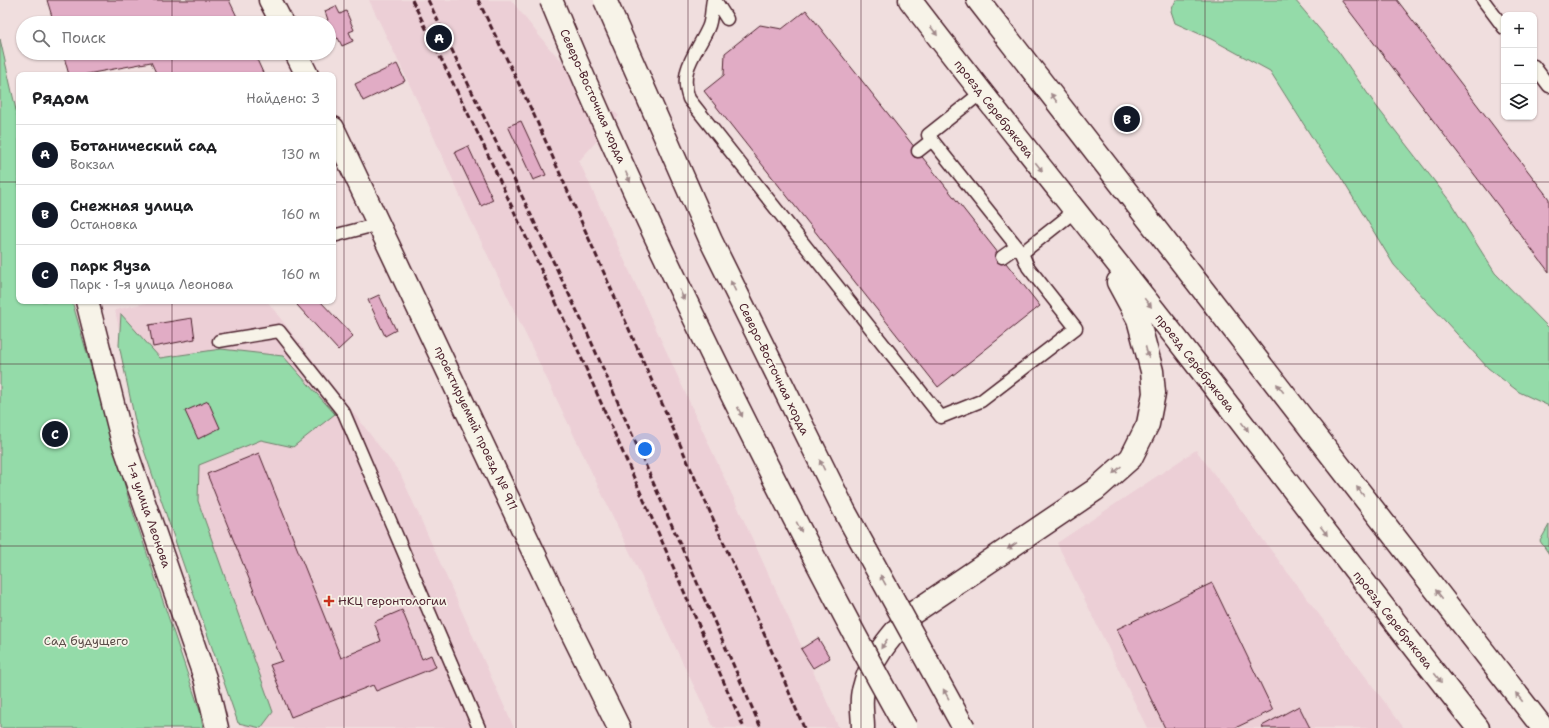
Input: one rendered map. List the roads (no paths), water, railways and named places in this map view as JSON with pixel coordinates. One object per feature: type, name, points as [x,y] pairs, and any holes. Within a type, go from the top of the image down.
[{"type":"main road","points":[[270,0],[278,16]]},
{"type":"main road","name":"Северо-Восточная хорда","points":[[551,0],[575,60],[698,329],[852,631],[906,728]]},
{"type":"main road","name":"Северо-Восточная хорда","points":[[605,0],[711,242],[844,510],[964,728]]},
{"type":"main road","name":"проезд Серебрякова","points":[[910,0],[981,93],[1194,361],[1377,600],[1478,728]]},
{"type":"main road","points":[[978,0],[1543,728]]},
{"type":"main road","points":[[300,60],[306,72]]},
{"type":"main road","name":"проектируемый проезд № 911","points":[[336,134],[619,728]]},
{"type":"main road","points":[[863,728],[862,692],[873,662],[891,635],[910,615],[1095,490],[1131,458],[1148,424],[1154,393],[1152,371],[1138,319],[1088,229]]},
{"type":"main road","name":"1-я улица Леонова","points":[[88,304],[122,439],[205,678],[217,728]]},
{"type":"lane","points":[[714,0],[727,19]]},
{"type":"lane","points":[[714,0],[709,26],[686,70],[685,87],[689,99],[941,417],[981,401],[1076,328],[1028,267],[1019,250],[928,135],[981,93]]},
{"type":"lane","points":[[1483,0],[1501,24]]},
{"type":"lane","points":[[1537,70],[1549,86]]},
{"type":"lane","points":[[918,151],[932,140]]},
{"type":"lane","points":[[1002,258],[1019,250],[1075,211]]},
{"type":"lane","points":[[336,235],[379,224]]},
{"type":"lane","points":[[219,341],[279,331],[344,413],[479,728]]},
{"type":"railway","points":[[412,0],[482,142],[573,339],[744,728]]},
{"type":"railway","points":[[428,0],[587,332],[761,728]]},
{"type":"railway","points":[[478,0],[534,115],[773,654],[804,728]]},
{"type":"place","name":"Ботанический сад","points":[[439,38]]},
{"type":"place","name":"Снежная улица","points":[[1127,119]]},
{"type":"place","name":"парк Яуза","points":[[55,434]]},
{"type":"place","name":"НКЦ геронтологии","points":[[329,601]]},
{"type":"park label","name":"Сад будущего","points":[[86,641]]}]
